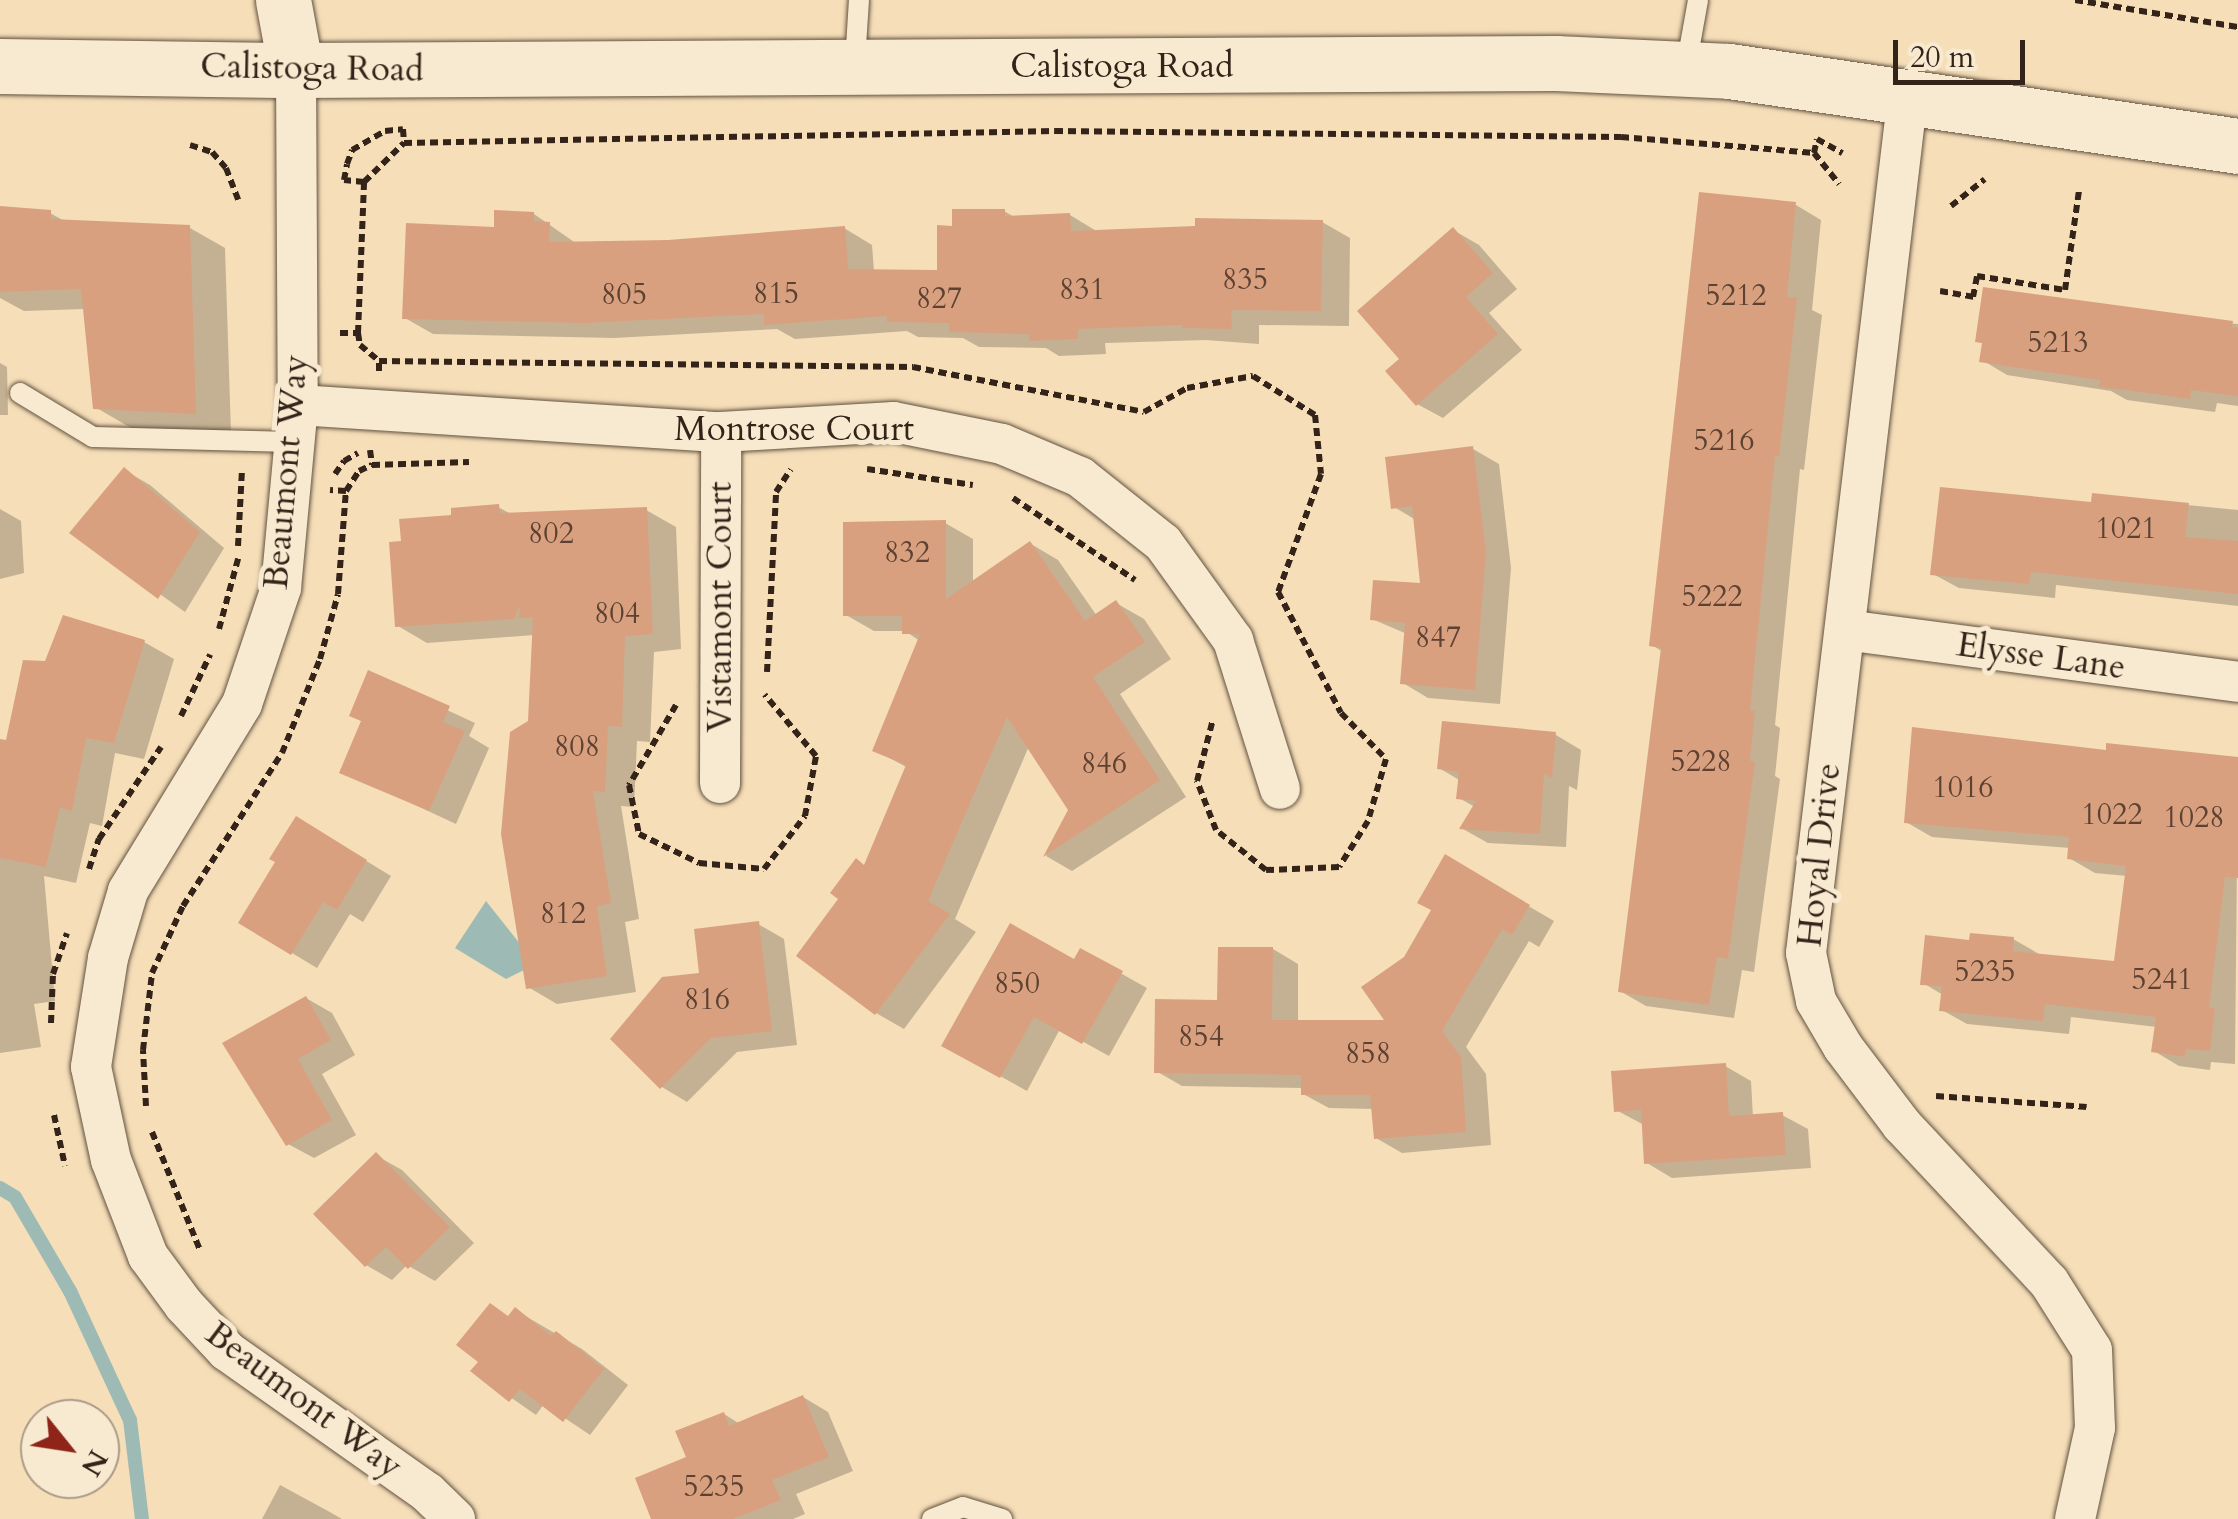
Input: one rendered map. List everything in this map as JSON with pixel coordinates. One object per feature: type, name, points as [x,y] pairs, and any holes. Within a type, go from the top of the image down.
[{"type":"main road","points":[[283,0],[296,70]]},
{"type":"main road","points":[[296,70],[309,0]]},
{"type":"main road","name":"Calistoga Road","points":[[0,66],[296,70],[1556,63],[1686,68],[1908,94],[2238,146]]},
{"type":"street","name":"Beaumont Way","points":[[296,70],[295,424],[281,588],[242,704],[128,891],[108,958],[91,1067],[111,1160],[148,1256],[184,1305],[228,1351],[426,1492],[455,1519]]},
{"type":"street","name":"Hoyal Drive","points":[[1908,94],[1806,953],[1816,1001],[1842,1048],[1902,1124],[2049,1282],[2092,1350],[2095,1428],[2075,1519]]},
{"type":"street","name":"Montrose Court","points":[[295,424],[721,432],[894,422],[1002,444],[1080,478],[1163,543],[1233,640],[1280,789]]},
{"type":"street","name":"Vistamont Court","points":[[720,783],[721,432]]},
{"type":"street","name":"Elysse Lane","points":[[1844,630],[2238,682]]},
{"type":"lane","points":[[855,67],[859,0]]},
{"type":"lane","points":[[1686,68],[1698,0]]},
{"type":"lane","points":[[20,393],[93,437],[295,424]]},
{"type":"lane","points":[[932,1519],[963,1507],[1002,1519]]},
{"type":"path","points":[[2075,0],[2238,27]]},
{"type":"path","points":[[364,182],[344,180],[352,150],[385,131],[403,129],[404,143]]},
{"type":"path","points":[[1217,701],[1197,781],[1216,830],[1266,870],[1338,867],[1368,821],[1386,759],[1341,713],[1278,592],[1321,474],[1316,415],[1253,376],[1187,388],[1144,412],[914,367],[379,361],[360,345],[358,333],[364,182],[404,143],[1055,131],[1621,137],[1814,153],[1839,184]]},
{"type":"path","points":[[1814,153],[1817,140],[1842,154]]},
{"type":"path","points":[[190,145],[212,152],[226,168],[238,200]]},
{"type":"path","points":[[1951,206],[1986,179]]},
{"type":"path","points":[[1940,290],[1973,297],[1977,276],[2065,290],[2078,191]]},
{"type":"path","points":[[341,342],[340,332],[358,333]]},
{"type":"path","points":[[359,373],[378,377],[379,361]]},
{"type":"path","points":[[346,491],[330,491],[333,476],[344,460],[371,450],[372,465]]},
{"type":"path","points":[[680,699],[629,786],[639,834],[699,863],[764,869],[805,816],[816,756],[765,698],[776,492],[797,459]]},
{"type":"path","points":[[201,1252],[147,1120],[143,1050],[152,973],[182,906],[282,754],[320,659],[338,594],[346,491],[359,471],[372,465],[486,462]]},
{"type":"path","points":[[853,467],[982,487]]},
{"type":"path","points":[[1001,490],[1146,588]]},
{"type":"path","points":[[1936,1096],[2087,1107]]},
{"type":"water","points":[[486,901],[536,964],[506,979],[455,948]]},
{"type":"building","points":[[1699,192],[1796,202],[1787,297],[1797,298],[1779,457],[1775,456],[1750,710],[1755,711],[1750,761],[1755,762],[1728,959],[1717,957],[1709,1005],[1618,992],[1661,648],[1649,646]]},
{"type":"building","points":[[0,206],[51,210],[51,219],[190,225],[196,414],[93,409],[81,289],[0,292]]},
{"type":"building","points":[[952,209],[1005,209],[1005,216],[1070,213],[1071,231],[1195,226],[1195,218],[1323,220],[1321,311],[1231,310],[1232,329],[1182,325],[1078,329],[1078,339],[1029,341],[1029,334],[949,332],[949,323],[887,322],[887,316],[764,325],[764,314],[584,323],[402,319],[406,223],[494,227],[494,210],[534,212],[534,221],[550,222],[549,242],[668,240],[845,226],[848,269],[937,270],[937,225],[952,226]]},
{"type":"building","points":[[1453,227],[1493,273],[1466,297],[1498,334],[1416,406],[1385,371],[1399,359],[1357,311]]},
{"type":"building","points":[[1983,287],[2233,321],[2232,327],[2238,328],[2238,396],[2191,390],[2190,399],[2099,387],[2100,380],[1979,362],[1982,343],[1975,342]]},
{"type":"building","points":[[1473,446],[1486,552],[1475,690],[1400,684],[1405,623],[1370,620],[1373,580],[1420,583],[1412,506],[1391,509],[1385,457]]},
{"type":"building","points":[[124,467],[200,532],[158,599],[69,533]]},
{"type":"building","points":[[1940,487],[2091,502],[2092,493],[2189,503],[2185,537],[2238,541],[2238,594],[2031,572],[2029,584],[1930,575]]},
{"type":"building","points":[[499,504],[500,513],[647,507],[653,634],[625,636],[622,727],[608,726],[605,792],[593,791],[611,903],[597,906],[607,976],[526,989],[501,834],[510,732],[528,721],[533,617],[519,618],[520,605],[514,619],[395,627],[389,542],[401,541],[399,519],[451,515],[451,508]]},
{"type":"building","points":[[946,520],[946,599],[1030,541],[1085,621],[1116,600],[1145,642],[1093,677],[1160,780],[1043,857],[1068,810],[1007,717],[928,901],[950,914],[875,1015],[796,956],[838,899],[830,893],[856,858],[864,865],[906,765],[872,751],[920,634],[902,634],[902,616],[843,616],[843,522]]},
{"type":"building","points":[[63,615],[145,640],[114,743],[86,738],[72,811],[60,807],[46,867],[0,858],[0,739],[6,740],[23,660],[45,661]]},
{"type":"building","points":[[368,670],[450,706],[443,722],[465,731],[429,811],[339,773],[361,721],[349,716]]},
{"type":"building","points":[[1442,721],[1556,732],[1552,778],[1544,774],[1540,834],[1459,829],[1476,801],[1456,799],[1459,772],[1437,769]]},
{"type":"building","points":[[1912,727],[2106,750],[2106,743],[2238,757],[2238,878],[2225,877],[2209,1008],[2215,1008],[2210,1051],[2186,1049],[2185,1057],[2151,1052],[2156,1017],[2045,1004],[2043,1021],[1939,1011],[1942,986],[1920,985],[1925,935],[1969,940],[1970,933],[2014,937],[2013,951],[2114,961],[2126,866],[2067,859],[2069,837],[1904,823]]},
{"type":"building","points":[[296,816],[367,860],[337,910],[323,902],[291,955],[238,923],[275,862],[269,859]]},
{"type":"building","points":[[1445,854],[1530,905],[1512,935],[1502,929],[1442,1031],[1461,1057],[1466,1132],[1374,1139],[1370,1095],[1301,1095],[1301,1075],[1154,1073],[1155,999],[1217,1000],[1218,947],[1273,947],[1272,1020],[1384,1020],[1361,987],[1404,957],[1431,910],[1417,903]]},
{"type":"building","points":[[759,921],[772,1031],[711,1038],[660,1089],[610,1039],[662,977],[699,973],[694,929]]},
{"type":"building","points":[[1010,923],[1074,959],[1080,948],[1123,971],[1082,1044],[1034,1017],[1000,1078],[941,1046]]},
{"type":"building","points":[[306,996],[331,1040],[298,1059],[332,1120],[286,1146],[222,1043]]},
{"type":"building","points":[[1726,1063],[1729,1116],[1783,1112],[1786,1155],[1644,1164],[1641,1110],[1614,1112],[1611,1071]]},
{"type":"building","points":[[376,1152],[450,1227],[408,1269],[386,1247],[365,1267],[313,1214]]},
{"type":"building","points":[[490,1303],[508,1316],[515,1307],[551,1336],[556,1331],[604,1369],[563,1422],[520,1389],[509,1402],[470,1371],[478,1362],[456,1345]]},
{"type":"building","points":[[803,1395],[829,1457],[772,1480],[781,1500],[733,1519],[651,1519],[635,1478],[686,1457],[675,1431],[724,1412],[729,1426]]},
{"type":"waterway","points":[[0,1188],[15,1197],[70,1291],[130,1420],[142,1519]]}]
